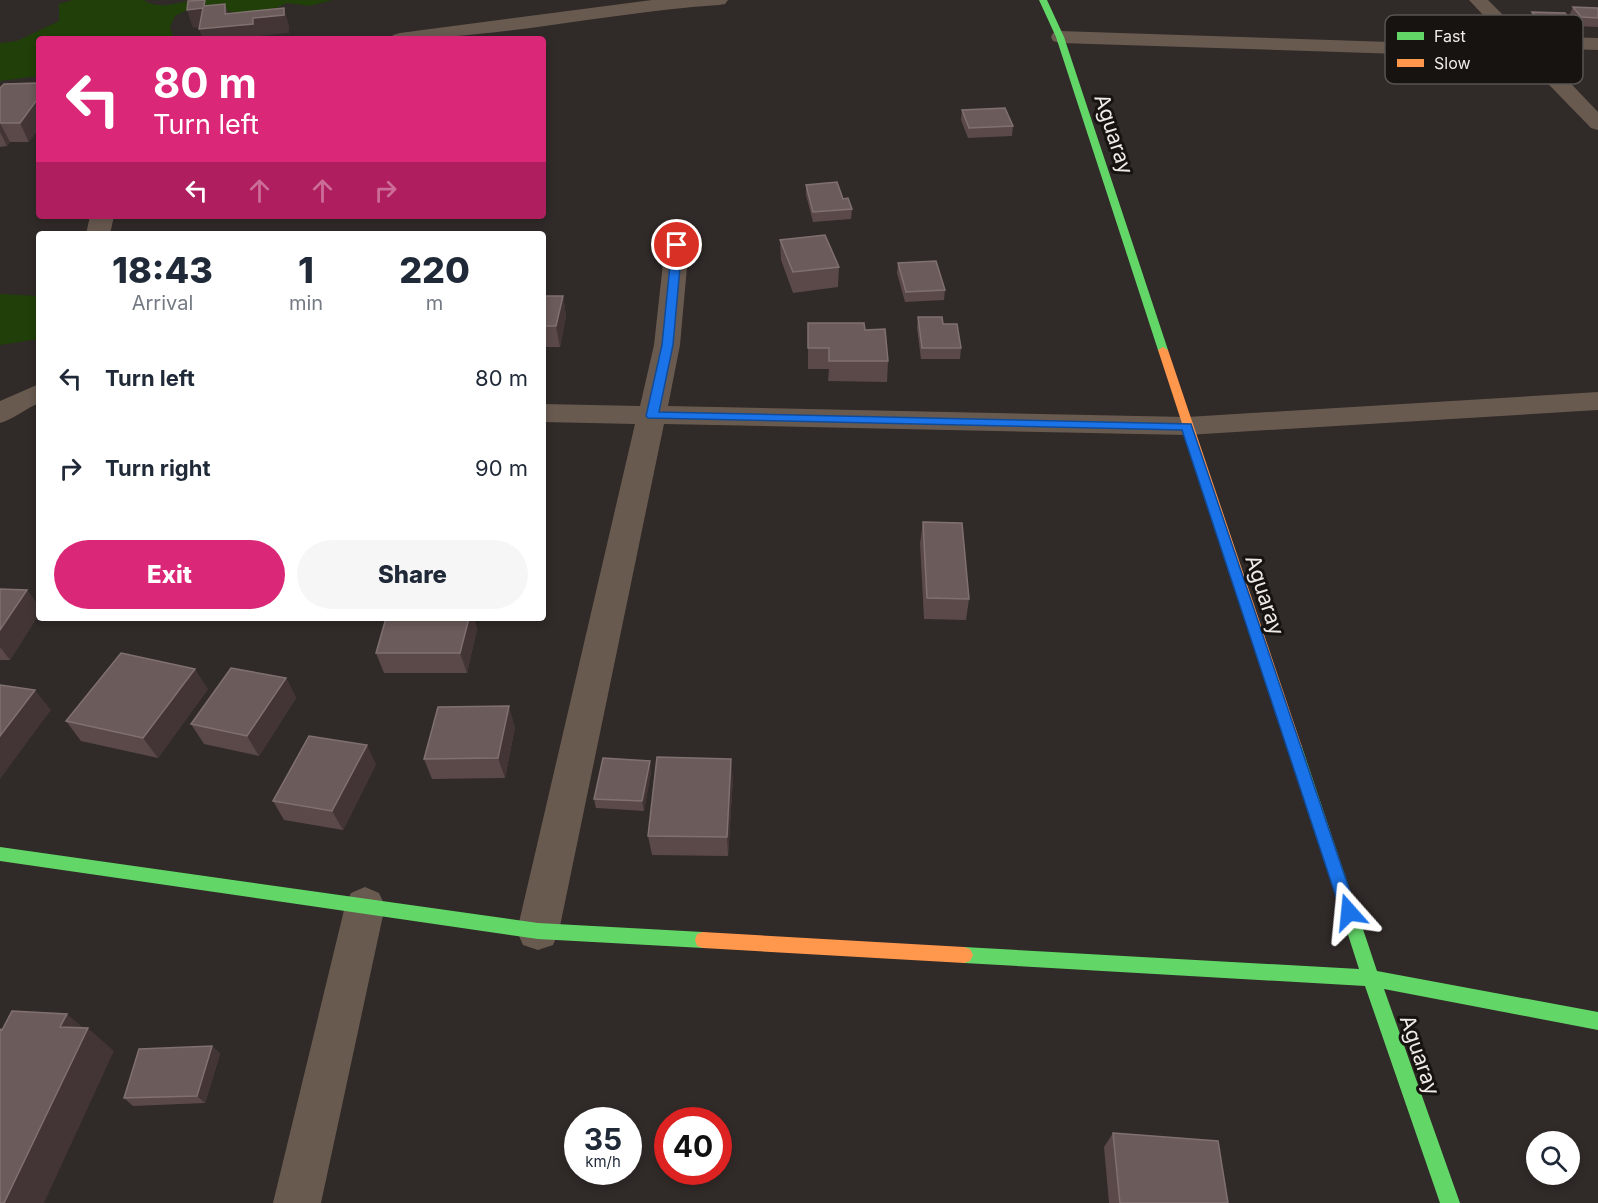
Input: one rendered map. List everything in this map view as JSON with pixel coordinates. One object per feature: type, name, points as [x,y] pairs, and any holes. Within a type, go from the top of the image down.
[{"type":"street","points":[[422,36],[670,3],[719,0]]},
{"type":"street","name":"Aguaray","points":[[1043,0],[1060,37],[1371,978],[1450,1203]]},
{"type":"street","points":[[1478,0],[1493,15]]},
{"type":"street","points":[[1060,37],[1385,44]]},
{"type":"street","points":[[1583,45],[1598,44]]},
{"type":"street","points":[[1560,84],[1598,124]]},
{"type":"street","points":[[538,931],[667,345],[677,245]]},
{"type":"street","points":[[0,414],[17,402],[36,394]]},
{"type":"street","points":[[546,413],[1187,426],[1598,401]]},
{"type":"street","points":[[0,854],[538,931],[1371,978],[1598,1021]]},
{"type":"street","points":[[297,1203],[364,906]]},
{"type":"green space","points":[[73,0],[144,0],[161,5],[192,0],[333,0],[310,6],[287,3],[269,11],[238,13],[197,5],[175,16],[170,27],[173,36],[36,36],[36,76],[0,81],[0,43],[17,41],[59,21],[59,4]]},
{"type":"green space","points":[[0,294],[36,296],[36,339],[0,345]]},
{"type":"building","points":[[205,0],[204,6],[225,4],[225,14],[284,8],[284,15],[253,18],[253,24],[199,29],[203,8],[187,10],[188,1]]},
{"type":"building","points":[[1573,7],[1598,8],[1598,18],[1579,15]]},
{"type":"building","points":[[1532,12],[1565,13],[1567,15],[1534,15]]},
{"type":"building","points":[[36,83],[36,101],[20,123],[0,123],[0,88],[4,84]]},
{"type":"building","points":[[1005,108],[1013,126],[969,128],[962,110]]},
{"type":"building","points":[[837,182],[843,199],[848,198],[852,209],[813,212],[806,185]]},
{"type":"building","points":[[825,235],[839,267],[793,272],[780,240]]},
{"type":"building","points":[[936,261],[945,290],[906,292],[898,263]]},
{"type":"building","points":[[546,296],[563,296],[556,326],[546,326]]},
{"type":"building","points":[[918,317],[942,317],[943,324],[957,324],[961,348],[922,348]]},
{"type":"building","points":[[808,323],[864,323],[865,330],[885,329],[888,361],[829,361],[829,348],[808,348]]},
{"type":"building","points":[[923,522],[962,523],[969,599],[927,598]]},
{"type":"building","points":[[0,589],[27,590],[0,630]]},
{"type":"building","points":[[385,621],[468,621],[460,653],[376,653]]},
{"type":"building","points":[[121,653],[195,669],[143,738],[66,721]]},
{"type":"building","points":[[231,668],[286,678],[247,736],[191,724]]},
{"type":"building","points":[[0,685],[35,690],[0,736]]},
{"type":"building","points":[[509,706],[498,758],[424,759],[438,707]]},
{"type":"building","points":[[309,736],[367,745],[332,811],[273,801]]},
{"type":"building","points":[[657,757],[731,759],[727,837],[648,836]]},
{"type":"building","points":[[603,758],[650,761],[642,801],[594,799]]},
{"type":"building","points":[[12,1011],[67,1014],[60,1027],[88,1028],[4,1203],[0,1203],[0,1029],[2,1030]]},
{"type":"building","points":[[212,1046],[197,1096],[124,1098],[139,1049]]},
{"type":"building","points":[[1113,1133],[1218,1141],[1228,1203],[1120,1203]]},
{"type":"traffic: fast","points":[[1043,0],[1060,37],[1163,350]]},
{"type":"traffic: fast","points":[[1295,747],[1371,978],[1450,1203]]},
{"type":"traffic: fast","points":[[0,854],[538,931],[703,940]]},
{"type":"traffic: fast","points":[[964,955],[1371,978],[1598,1021]]},
{"type":"traffic: slow","points":[[1163,350],[1295,747]]},
{"type":"traffic: slow","points":[[703,940],[964,955]]},
{"type":"route","points":[[677,245],[667,345],[652,416],[1187,426],[1349,912]]}]
